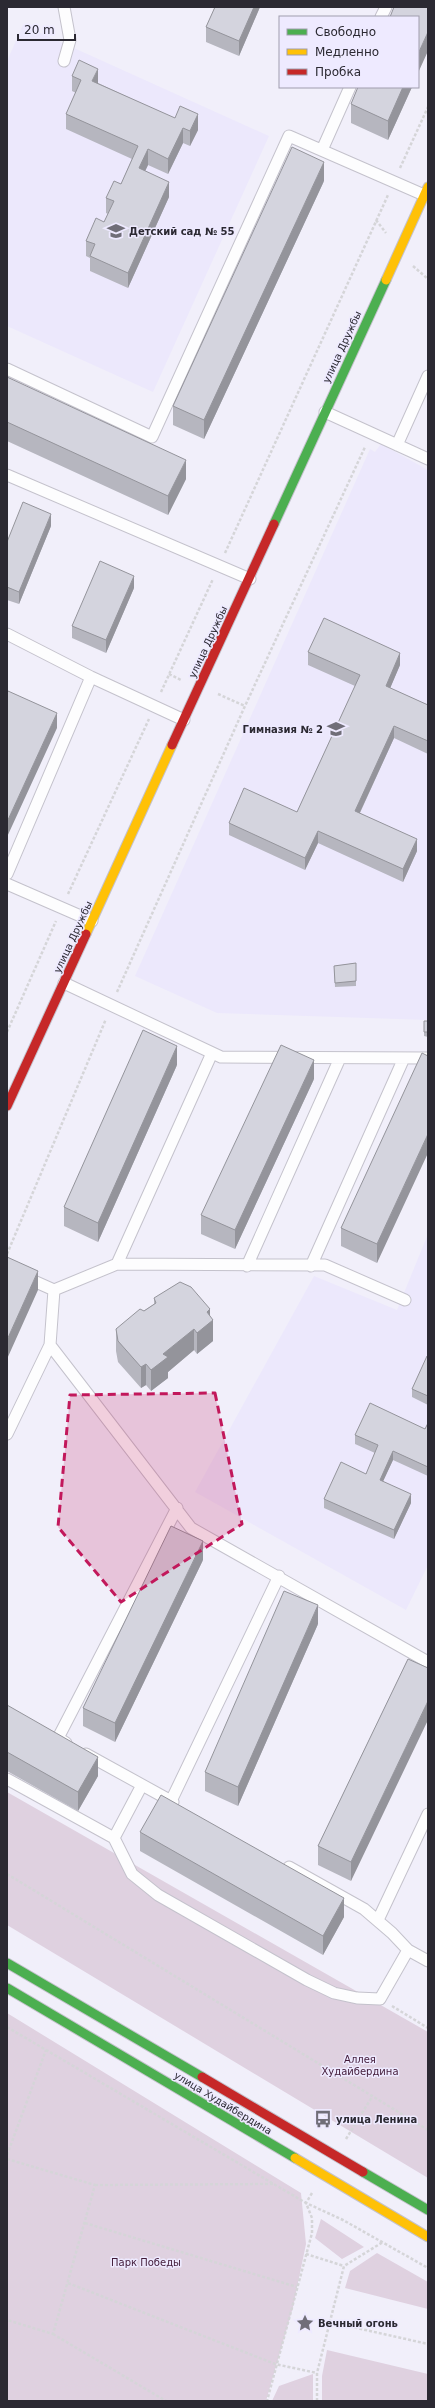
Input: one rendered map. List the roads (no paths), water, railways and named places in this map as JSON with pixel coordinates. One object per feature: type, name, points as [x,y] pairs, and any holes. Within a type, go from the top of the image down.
[{"type":"main road","name":"улица Дружбы","points":[[7,1106],[250,579],[426,191]]},
{"type":"main road","name":"улица Худайбердина","points":[[7,1963],[428,2210]]},
{"type":"main road","name":"улица Худайбердина","points":[[7,1988],[428,2237]]},
{"type":"lane","points":[[64,7],[70,40],[64,61]]},
{"type":"lane","points":[[322,150],[350,88]]},
{"type":"lane","points":[[7,369],[152,436],[289,136],[426,191]]},
{"type":"lane","points":[[397,445],[428,376]]},
{"type":"lane","points":[[325,412],[428,459]]},
{"type":"lane","points":[[7,475],[250,579]]},
{"type":"lane","points":[[7,634],[91,677],[184,720]]},
{"type":"lane","points":[[7,874],[91,677]]},
{"type":"lane","points":[[7,884],[92,921]]},
{"type":"lane","points":[[64,983],[221,1057],[428,1058]]},
{"type":"lane","points":[[117,1264],[212,1053]]},
{"type":"lane","points":[[247,1266],[340,1058]]},
{"type":"lane","points":[[311,1266],[404,1058]]},
{"type":"lane","points":[[7,1269],[54,1290],[117,1264],[247,1266],[325,1265],[405,1300]]},
{"type":"lane","points":[[7,1434],[50,1345],[54,1290]]},
{"type":"lane","points":[[50,1345],[191,1528],[279,1576],[428,1662]]},
{"type":"lane","points":[[58,1738],[177,1508]]},
{"type":"lane","points":[[171,1801],[279,1576]]},
{"type":"lane","points":[[45,1732],[185,1809]]},
{"type":"lane","points":[[7,1779],[114,1838],[132,1874],[158,1895],[327,1990],[357,1998],[380,1999],[408,1950]]},
{"type":"lane","points":[[114,1838],[142,1785]]},
{"type":"lane","points":[[378,1920],[428,1814]]},
{"type":"lane","points":[[281,1863],[364,1909],[378,1920],[408,1950],[428,1962]]},
{"type":"place","name":"Детский сад № 55","points":[[116,231]]},
{"type":"place","name":"Гимназия № 2","points":[[336,729]]},
{"type":"place","name":"улица Ленина","points":[[323,2119]]},
{"type":"place","name":"Вечный огонь","points":[[305,2323]]},
{"type":"park label","name":"Аллея Худайбердина","points":[[360,2064]]},
{"type":"park label","name":"Парк Победы","points":[[146,2262]]}]
